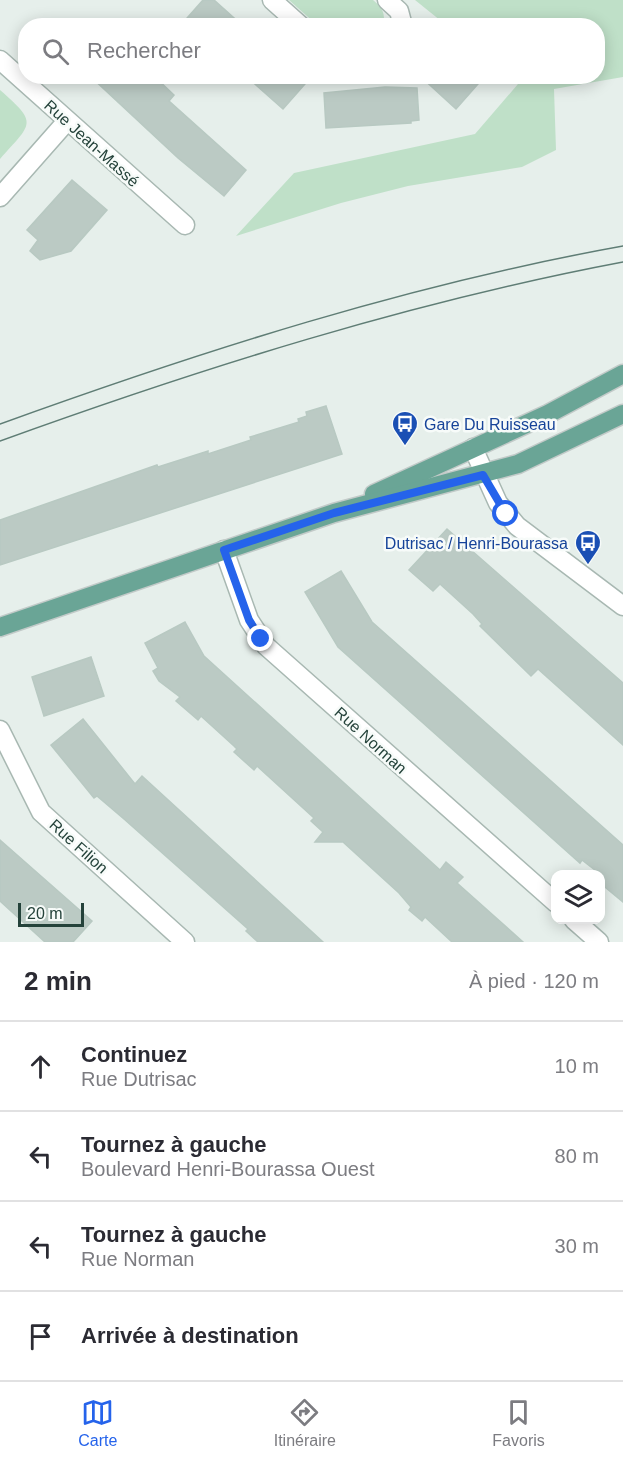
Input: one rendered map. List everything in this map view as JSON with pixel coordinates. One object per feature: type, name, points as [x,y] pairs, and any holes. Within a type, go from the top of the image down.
[{"type":"main road","points":[[334,513],[556,410],[623,374]]},
{"type":"main road","points":[[0,627],[334,513],[483,475],[536,457],[623,414]]},
{"type":"street","points":[[272,0],[292,18]]},
{"type":"street","points":[[387,0],[399,11],[401,18]]},
{"type":"street","name":"Rue Jean-Massé","points":[[0,60],[18,76]]},
{"type":"street","name":"Rue Jean-Massé","points":[[26,84],[185,225]]},
{"type":"street","points":[[0,197],[67,121]]},
{"type":"street","points":[[473,448],[483,475],[498,503],[517,526],[623,606]]},
{"type":"street","name":"Rue Norman","points":[[224,550],[249,620],[266,646],[551,899]]},
{"type":"street","name":"Rue Filion","points":[[0,730],[41,812],[185,942]]},
{"type":"street","points":[[579,924],[599,942]]},
{"type":"green space","points":[[289,0],[373,0],[379,5],[384,17],[384,18],[309,18]]},
{"type":"green space","points":[[415,0],[623,0],[623,77],[605,80],[605,18],[437,18]]},
{"type":"green space","points":[[518,84],[583,84],[554,89],[556,150],[522,167],[408,186],[341,203],[236,236],[294,173],[475,134]]},
{"type":"green space","points":[[0,90],[21,110],[26,117],[27,124],[19,138],[0,159]]},
{"type":"building","points":[[203,0],[214,0],[234,18],[187,18]]},
{"type":"building","points":[[99,84],[162,84],[174,95],[169,101],[246,170],[224,196],[178,158]]},
{"type":"building","points":[[255,84],[305,84],[283,109]]},
{"type":"building","points":[[429,84],[478,84],[456,109]]},
{"type":"building","points":[[385,87],[417,88],[419,120],[411,121],[411,123],[326,128],[324,93]]},
{"type":"building","points":[[72,180],[107,210],[71,251],[40,260],[30,251],[38,240],[27,230]]},
{"type":"building","points":[[326,406],[342,454],[0,565],[0,520],[157,465],[158,467],[208,451],[208,454],[251,440],[250,437],[299,422],[298,419],[307,416],[306,412]]},
{"type":"building","points":[[447,529],[623,683],[623,745],[538,669],[531,676],[480,626],[482,624],[473,614],[440,584],[433,591],[409,570]]},
{"type":"building","points":[[341,571],[372,622],[623,845],[623,902],[605,887],[605,870],[595,870],[582,860],[580,863],[338,647],[305,592]]},
{"type":"building","points":[[185,622],[204,656],[440,870],[446,862],[463,877],[457,883],[523,942],[452,942],[425,917],[422,921],[409,910],[411,907],[399,893],[343,842],[315,842],[323,832],[311,821],[314,818],[257,766],[254,770],[234,752],[237,749],[201,716],[198,720],[176,701],[180,697],[159,681],[153,671],[158,668],[145,643]]},
{"type":"building","points":[[91,657],[104,696],[44,716],[32,677]]},
{"type":"building","points":[[83,719],[135,784],[142,776],[323,942],[258,942],[246,931],[248,929],[124,819],[97,796],[94,798],[51,745]]},
{"type":"building","points":[[0,840],[92,921],[73,942],[45,942],[0,901]]},
{"type":"tram line","points":[[0,424],[153,371],[308,322],[465,280],[623,246]]},
{"type":"tram line","points":[[0,441],[153,388],[308,339],[465,297],[623,262]]},
{"type":"place","name":"Gare Du Ruisseau","points":[[405,447]]},
{"type":"place","name":"Dutrisac / Henri-Bourassa","points":[[588,566]]},
{"type":"route","points":[[261,639],[249,620],[224,550],[334,513],[483,475],[506,514]]}]
